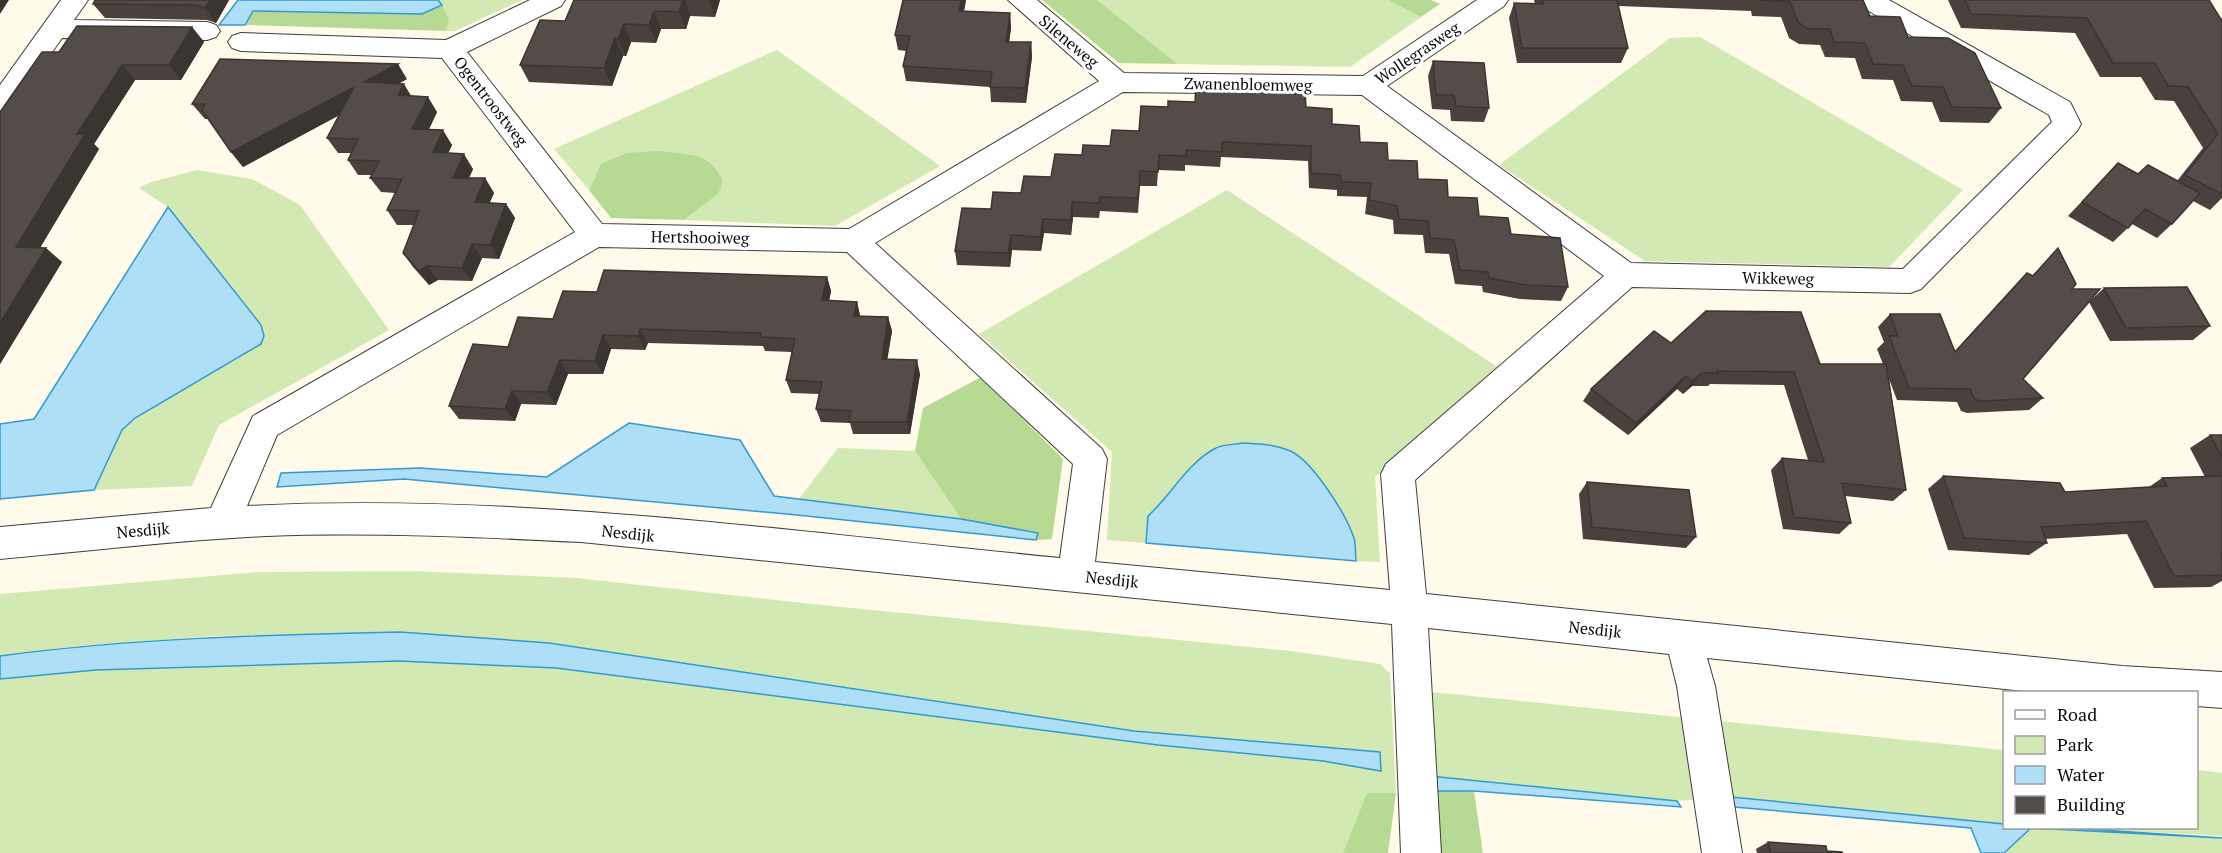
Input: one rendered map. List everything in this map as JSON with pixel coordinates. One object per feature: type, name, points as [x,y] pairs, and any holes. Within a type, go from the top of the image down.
[{"type":"street","points":[[0,105],[75,0]]},
{"type":"street","points":[[450,49],[552,0]]},
{"type":"street","name":"Sileneweg","points":[[1021,0],[1118,82]]},
{"type":"street","name":"Wollegrasweg","points":[[1368,86],[1495,0]]},
{"type":"street","name":"Wikkeweg","points":[[1625,275],[1910,281],[2064,129],[2067,124],[2060,110],[1869,0]]},
{"type":"street","points":[[54,29],[207,31]]},
{"type":"street","name":"Ogentroostweg","points":[[241,42],[450,49],[594,235]]},
{"type":"street","points":[[1076,576],[1090,459],[854,240],[1118,82]]},
{"type":"street","name":"Zwanenbloemweg","points":[[1118,82],[1368,86]]},
{"type":"street","points":[[1368,86],[1625,275],[1398,474],[1409,609],[1421,853]]},
{"type":"street","points":[[222,523],[265,426],[594,235]]},
{"type":"street","name":"Hertshooiweg","points":[[594,235],[854,240]]},
{"type":"street","name":"Nesdijk","points":[[0,543],[222,523],[391,519],[528,524],[1409,609],[2122,684],[2222,690]]},
{"type":"street","points":[[1684,639],[1696,686],[1722,853]]},
{"type":"green space","points":[[438,0],[522,0],[455,31],[446,31],[449,20]]},
{"type":"green space","points":[[1042,0],[1097,0],[1178,64],[1119,63]]},
{"type":"green space","points":[[1097,0],[1388,0],[1421,17],[1350,67],[1178,64]]},
{"type":"green space","points":[[1388,0],[1431,0],[1440,4],[1421,17]]},
{"type":"green space","points":[[442,5],[449,20],[446,31],[245,25],[253,11],[422,14]]},
{"type":"green space","points":[[1700,37],[1963,190],[1889,267],[1645,261],[1499,165],[1670,38]]},
{"type":"green space","points":[[777,50],[940,166],[835,226],[684,220],[718,194],[601,164],[589,190],[554,149]]},
{"type":"green space","points":[[661,151],[706,160],[718,172],[723,182],[718,194],[684,220],[611,218],[589,190],[601,164],[627,153]]},
{"type":"green space","points":[[197,170],[252,179],[300,205],[389,330],[219,425],[192,486],[94,490],[122,430],[135,418],[261,344],[264,336],[168,207],[139,188],[151,182]]},
{"type":"green space","points":[[1227,190],[1499,368],[1375,477],[1380,562],[1356,561],[1349,529],[1333,501],[1181,479],[1166,500],[1148,516],[1146,543],[1107,540],[1112,452],[979,334]]},
{"type":"green space","points":[[981,377],[1063,459],[1052,539],[1036,540],[1038,533],[961,519],[915,451],[923,408]]},
{"type":"green space","points":[[838,448],[915,451],[961,519],[798,500]]},
{"type":"green space","points":[[411,571],[576,578],[831,606],[1291,651],[1380,664],[1390,673],[1396,793],[1367,794],[1343,853],[0,853],[0,679],[96,670],[399,661],[556,668],[1158,745],[1323,761],[1381,771],[1379,752],[1134,731],[549,643],[400,632],[214,636],[67,647],[0,656],[0,594],[258,572]]},
{"type":"green space","points":[[1403,689],[2003,750],[2003,824],[1731,797],[1677,801],[1429,776]]},
{"type":"green space","points":[[2198,770],[2222,773],[2222,836],[2091,829],[2198,829]]},
{"type":"green space","points":[[1431,791],[1474,791],[1483,853],[1420,853]]},
{"type":"green space","points":[[1367,793],[1396,793],[1388,853],[1343,853]]},
{"type":"green space","points":[[2030,829],[2222,838],[2222,853],[2004,853]]},
{"type":"water","points":[[238,0],[438,0],[442,5],[422,14],[253,11],[245,25],[219,25]]},
{"type":"water","points":[[168,207],[261,325],[264,336],[261,344],[135,418],[122,430],[94,490],[0,499],[0,424],[34,419]]},
{"type":"water","points":[[629,423],[740,440],[774,496],[961,519],[1038,533],[1036,540],[787,514],[404,479],[277,487],[281,473],[420,468],[547,477]]},
{"type":"water","points":[[1242,443],[1282,448],[1297,455],[1307,464],[1327,488],[1344,515],[1354,538],[1356,561],[1146,543],[1148,516],[1187,471],[1204,455],[1217,447]]},
{"type":"water","points":[[400,632],[549,643],[1134,731],[1380,752],[1381,771],[1323,761],[1158,745],[556,668],[399,661],[96,670],[0,679],[0,656],[50,650],[200,638]]},
{"type":"water","points":[[1429,776],[1677,801],[1681,807],[1474,791],[1431,791]]},
{"type":"water","points":[[1731,797],[2003,824],[2003,829],[2030,829],[2004,853],[1981,853],[1971,828],[1734,807]]},
{"type":"water","points":[[2050,829],[2087,829],[2222,838]]},
{"type":"building","points":[[95,0],[210,0],[205,8],[196,5],[93,4]]},
{"type":"building","points":[[574,0],[683,0],[679,12],[654,11],[649,25],[624,24],[618,39],[615,38],[604,68],[520,65],[540,20],[565,21]]},
{"type":"building","points":[[903,0],[961,0],[959,11],[1010,13],[1006,42],[1031,42],[1025,88],[990,87],[992,72],[903,66],[910,36],[895,35]]},
{"type":"building","points":[[1543,0],[1617,0],[1628,48],[1522,48],[1514,3],[1543,4]]},
{"type":"building","points":[[1760,0],[1863,0],[1870,16],[1900,17],[1908,37],[1948,38],[1975,53],[2001,108],[1952,107],[1943,87],[1912,86],[1903,65],[1873,64],[1865,43],[1834,42],[1830,29],[1808,29],[1798,22],[1790,2]]},
{"type":"building","points":[[1965,0],[2209,0],[2222,21],[2222,194],[2185,175],[2218,134],[2188,87],[2168,86],[2155,63],[2113,63],[2087,18],[1971,14]]},
{"type":"building","points":[[77,26],[192,27],[169,65],[122,65],[77,134],[85,134],[16,247],[46,248],[0,323],[0,112],[42,52],[59,52]]},
{"type":"building","points":[[220,59],[398,64],[364,82],[404,84],[398,95],[428,97],[412,129],[443,130],[433,152],[464,154],[453,178],[485,178],[475,202],[506,204],[490,245],[472,244],[462,268],[427,266],[419,271],[403,253],[419,211],[387,210],[402,179],[370,178],[379,161],[348,160],[358,139],[327,138],[354,87],[231,152],[202,110],[205,104],[192,104]]},
{"type":"building","points":[[1433,61],[1484,63],[1489,108],[1456,106],[1454,95],[1436,95]]},
{"type":"building","points":[[1196,86],[1305,92],[1306,107],[1332,109],[1332,124],[1359,126],[1360,142],[1387,143],[1388,160],[1417,161],[1418,179],[1447,180],[1448,197],[1477,198],[1479,216],[1508,218],[1511,234],[1560,238],[1568,287],[1526,285],[1489,278],[1488,272],[1460,270],[1454,240],[1430,238],[1428,221],[1399,219],[1397,206],[1369,200],[1371,183],[1341,182],[1340,175],[1311,173],[1311,146],[1222,142],[1222,152],[1186,150],[1186,156],[1159,155],[1158,172],[1140,171],[1138,198],[1100,197],[1099,203],[1072,202],[1071,220],[1043,219],[1040,237],[1011,235],[1008,253],[955,251],[962,208],[991,209],[993,192],[1021,193],[1024,176],[1051,177],[1055,154],[1082,155],[1083,145],[1110,146],[1112,130],[1139,131],[1141,106],[1168,107],[1168,101],[1195,102]]},
{"type":"building","points":[[2118,163],[2138,174],[2148,165],[2200,193],[2172,224],[2145,209],[2128,228],[2082,202]]},
{"type":"building","points":[[2058,248],[2076,284],[2072,289],[2100,289],[2023,379],[2043,398],[1980,401],[1974,399],[1970,389],[1909,388],[1889,336],[1898,336],[1890,314],[1940,314],[1955,352],[2027,273],[2033,276]]},
{"type":"building","points":[[604,270],[827,277],[822,300],[857,302],[854,316],[888,317],[882,359],[917,360],[907,422],[849,422],[851,411],[816,409],[822,382],[786,380],[795,339],[760,337],[761,333],[640,329],[638,336],[603,335],[595,361],[560,360],[547,392],[512,391],[505,409],[449,406],[473,344],[508,347],[518,317],[553,319],[563,291],[597,292]]},
{"type":"building","points":[[2187,287],[2210,326],[2126,328],[2104,288]]},
{"type":"building","points":[[1706,311],[1801,312],[1820,364],[1886,364],[1906,490],[1842,483],[1851,523],[1794,517],[1782,458],[1824,462],[1794,372],[1717,371],[1718,373],[1702,373],[1692,381],[1686,376],[1636,423],[1591,389],[1654,331],[1671,343]]},
{"type":"building","points":[[2210,435],[2222,435],[2222,457]]},
{"type":"building","points":[[1943,476],[2060,483],[2065,492],[2167,486],[2162,478],[2222,476],[2222,575],[2174,576],[2146,521],[2041,527],[2047,543],[1964,538]]},
{"type":"building","points":[[1587,482],[1689,490],[1696,537],[1592,527]]},
{"type":"building","points":[[1768,842],[1826,846],[1827,851],[1842,853],[1771,853]]}]
